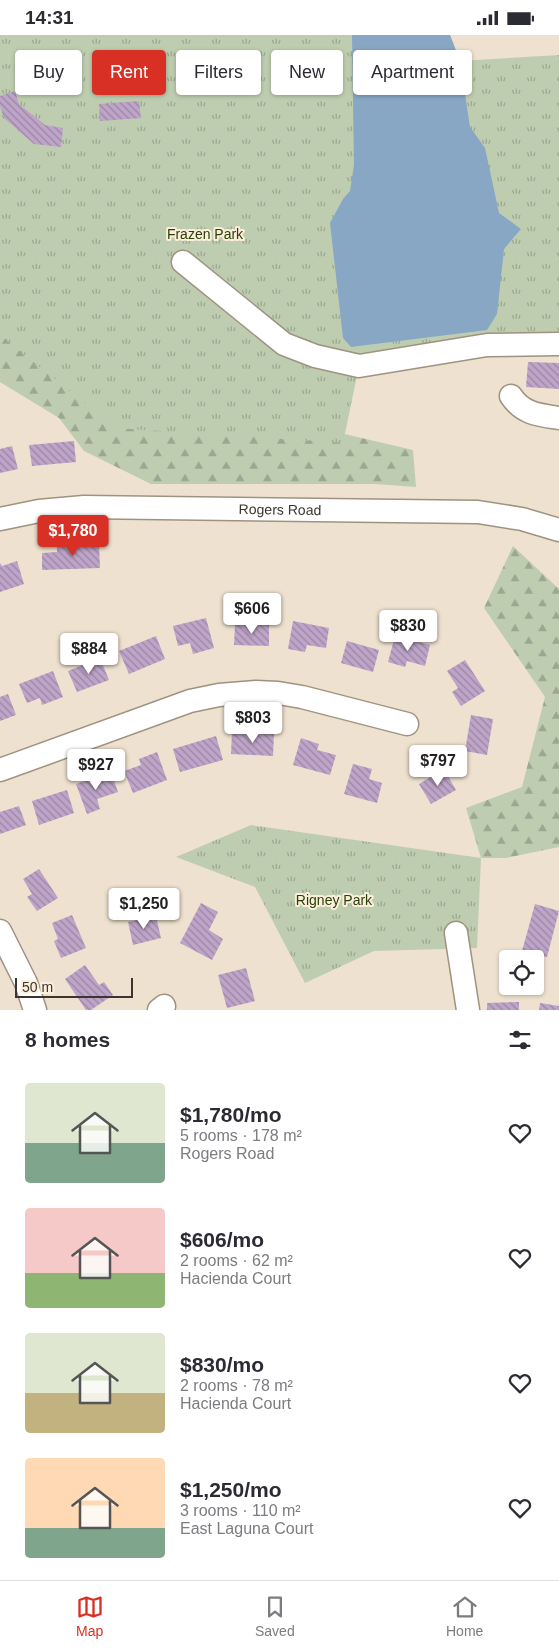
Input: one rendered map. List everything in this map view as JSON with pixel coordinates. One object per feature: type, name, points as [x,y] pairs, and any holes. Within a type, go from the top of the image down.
[{"type":"street","points":[[183,262],[284,344],[315,356],[359,366],[487,345],[559,344]]},
{"type":"street","points":[[511,396],[526,411],[559,418]]},
{"type":"street","name":"Rogers Road","points":[[0,519],[40,511],[84,507],[478,512],[522,519],[559,530]]},
{"type":"street","points":[[0,770],[190,701],[219,695],[256,692],[278,693],[302,697],[406,724]]},
{"type":"street","points":[[0,931],[26,983],[35,1010]]},
{"type":"street","points":[[456,933],[468,1010]]},
{"type":"green space","name":"Frazen Park","points":[[0,35],[450,35],[456,50],[353,50],[353,95],[472,95],[472,60],[559,55],[559,344],[359,366],[343,443],[116,428],[0,335]]},
{"type":"green space","points":[[0,177],[319,428],[413,450],[416,487],[375,484],[151,484],[84,451],[59,418],[0,382]]},
{"type":"green space","points":[[513,546],[559,589],[559,847],[506,858],[481,858],[466,808],[522,787],[545,697],[484,608]]},
{"type":"green space","name":"Rigney Park","points":[[251,825],[481,858],[477,948],[374,951],[305,983],[255,887],[176,857]]},
{"type":"water","points":[[352,35],[450,35],[456,50],[353,50],[353,95],[465,95],[470,127],[485,148],[499,213],[521,229],[504,249],[497,314],[487,330],[351,347],[343,338],[330,223],[343,199],[350,191],[354,165]]},
{"type":"building","points":[[15,91],[19,104],[45,125],[63,128],[61,147],[34,144],[4,118],[0,106],[0,96]]},
{"type":"building","points":[[139,101],[141,118],[100,121],[99,104]]},
{"type":"building","points":[[528,362],[559,363],[559,389],[526,387]]},
{"type":"building","points":[[74,441],[76,462],[32,466],[29,445]]},
{"type":"building","points":[[12,446],[18,469],[0,473],[0,449]]},
{"type":"building","points":[[99,543],[100,568],[42,570],[42,553],[57,552],[57,544]]},
{"type":"building","points":[[17,561],[24,584],[0,592],[0,563],[2,566]]},
{"type":"building","points":[[206,618],[214,648],[193,654],[190,643],[178,646],[173,626]]},
{"type":"building","points":[[293,621],[329,628],[326,648],[307,645],[305,652],[288,649]]},
{"type":"building","points":[[235,624],[269,625],[269,646],[234,645]]},
{"type":"building","points":[[156,636],[165,659],[129,674],[119,651]]},
{"type":"building","points":[[395,636],[430,645],[425,666],[407,661],[405,667],[388,662]]},
{"type":"building","points":[[347,641],[379,650],[373,672],[341,663]]},
{"type":"building","points":[[100,658],[109,680],[77,692],[68,671]]},
{"type":"building","points":[[465,660],[485,691],[461,706],[452,692],[458,688],[447,671]]},
{"type":"building","points":[[53,671],[63,697],[42,705],[40,698],[27,703],[19,684]]},
{"type":"building","points":[[8,694],[16,715],[0,721],[0,697]]},
{"type":"building","points":[[471,715],[493,719],[487,755],[465,751]]},
{"type":"building","points":[[232,732],[274,733],[273,756],[231,754]]},
{"type":"building","points":[[216,736],[223,760],[180,772],[173,749]]},
{"type":"building","points":[[301,738],[319,744],[317,750],[336,755],[330,775],[293,765]]},
{"type":"building","points":[[157,752],[167,780],[133,793],[124,771],[141,765],[139,759]]},
{"type":"building","points":[[353,764],[372,769],[369,779],[382,783],[377,803],[344,794]]},
{"type":"building","points":[[444,769],[456,790],[431,804],[419,784]]},
{"type":"building","points":[[111,772],[118,792],[97,799],[100,809],[87,814],[76,784]]},
{"type":"building","points":[[67,790],[74,813],[39,825],[32,801]]},
{"type":"building","points":[[19,806],[26,825],[0,834],[0,812]]},
{"type":"building","points":[[39,869],[58,898],[37,911],[27,897],[32,894],[23,879]]},
{"type":"building","points":[[201,903],[218,912],[209,930],[223,939],[212,960],[180,943]]},
{"type":"building","points":[[535,904],[559,911],[547,957],[544,956],[544,950],[522,950]]},
{"type":"building","points":[[72,915],[86,948],[61,958],[54,941],[58,939],[52,923]]},
{"type":"building","points":[[156,916],[161,938],[133,945],[128,922]]},
{"type":"building","points":[[85,965],[99,985],[104,982],[113,995],[91,1010],[86,1010],[65,979]]},
{"type":"building","points":[[246,968],[255,1001],[227,1008],[218,975]]},
{"type":"building","points":[[519,1002],[519,1010],[487,1010],[487,1003]]},
{"type":"building","points":[[540,1003],[559,1006],[559,1010],[539,1010]]}]
